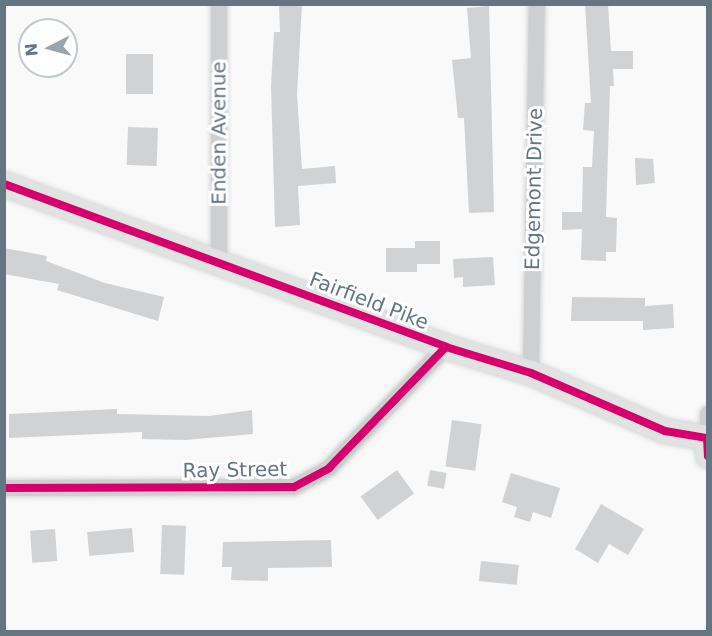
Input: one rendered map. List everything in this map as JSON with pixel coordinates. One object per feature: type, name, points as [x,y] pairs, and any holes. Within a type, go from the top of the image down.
[{"type":"street","name":"Enden Avenue","points":[[219,4],[219,262]]},
{"type":"street","name":"Edgemont Drive","points":[[531,373],[537,4]]},
{"type":"street","name":"Fairfield Pike","points":[[4,184],[446,347],[531,373],[665,431],[707,438]]},
{"type":"street","name":"Ray Street","points":[[4,488],[294,487],[329,468],[446,347]]},
{"type":"street","points":[[708,414],[708,456]]},
{"type":"building","points":[[279,4],[302,4],[297,95],[302,169],[335,166],[336,183],[298,186],[300,225],[275,227],[271,86],[274,32],[280,32]]},
{"type":"building","points":[[585,4],[608,4],[611,51],[633,51],[633,69],[613,69],[614,86],[610,86],[606,217],[617,218],[616,252],[606,252],[606,261],[581,260],[582,229],[562,230],[562,212],[582,212],[583,167],[592,167],[594,131],[583,130],[585,103],[591,103]]},
{"type":"building","points":[[489,6],[494,212],[469,213],[464,118],[458,118],[452,60],[471,58],[467,8]]},
{"type":"building","points":[[126,54],[153,54],[153,94],[126,94]]},
{"type":"building","points":[[128,127],[158,128],[157,166],[127,165]]},
{"type":"building","points":[[635,158],[653,159],[655,183],[636,185]]},
{"type":"building","points":[[415,241],[440,241],[440,264],[417,264],[417,272],[386,272],[386,248],[415,248]]},
{"type":"building","points":[[4,248],[47,256],[46,261],[105,283],[164,297],[158,321],[57,290],[59,284],[4,274]]},
{"type":"building","points":[[493,257],[495,285],[463,287],[463,277],[454,278],[453,259]]},
{"type":"building","points":[[572,297],[645,298],[645,306],[673,304],[674,328],[643,330],[643,321],[571,321]]},
{"type":"building","points":[[117,409],[117,414],[209,416],[252,410],[253,434],[185,440],[142,439],[142,432],[9,438],[9,414]]},
{"type":"building","points":[[452,420],[482,424],[475,471],[445,467]]},
{"type":"building","points":[[397,470],[414,493],[378,520],[361,496]]},
{"type":"building","points":[[430,470],[447,473],[444,489],[427,486]]},
{"type":"building","points":[[511,473],[560,488],[551,518],[533,512],[530,522],[514,517],[517,507],[502,502]]},
{"type":"building","points":[[601,504],[644,529],[628,555],[609,544],[598,563],[575,549]]},
{"type":"building","points":[[162,525],[186,526],[184,575],[160,574]]},
{"type":"building","points":[[132,528],[134,552],[89,556],[87,532]]},
{"type":"building","points":[[55,529],[57,561],[32,563],[30,531]]},
{"type":"building","points":[[331,540],[332,567],[268,568],[268,581],[231,580],[232,567],[222,567],[223,542]]},
{"type":"building","points":[[481,561],[519,565],[517,585],[479,581]]},
{"type":"cycle path","points":[[4,184],[446,347],[531,373],[665,431],[707,438],[708,456]]},
{"type":"cycle path","points":[[4,488],[294,487],[329,468],[446,347]]}]
